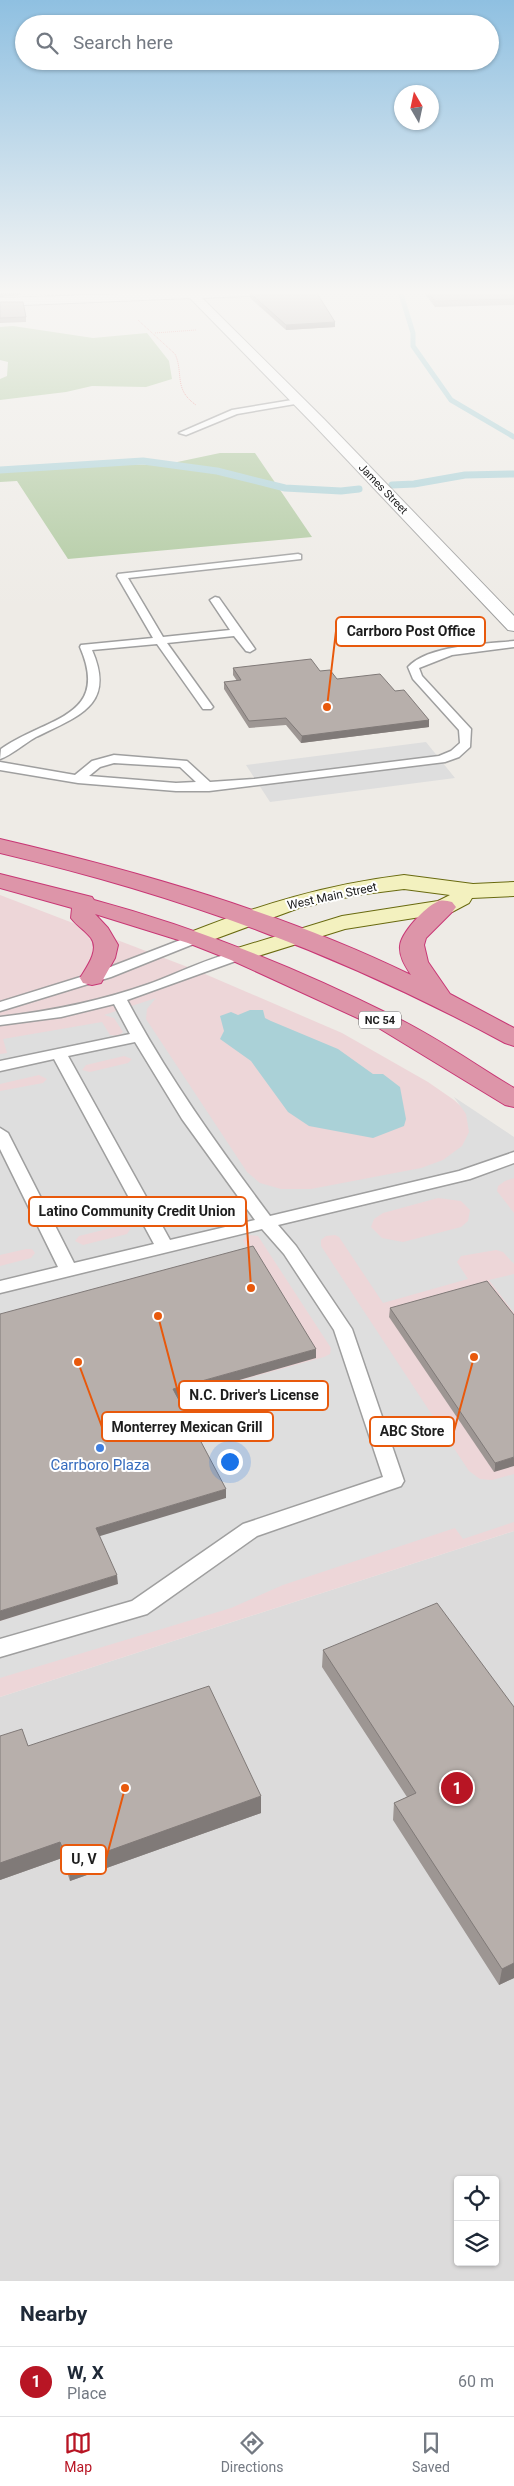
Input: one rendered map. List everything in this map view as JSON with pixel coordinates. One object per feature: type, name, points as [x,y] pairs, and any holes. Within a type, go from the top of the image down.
[{"type":"highway","points":[[0,846],[60,859],[136,880],[250,916],[442,1000],[514,1038]]},
{"type":"highway","name":"NC 54","points":[[0,881],[84,902],[196,938],[239,955],[386,1022],[485,1079],[514,1098]]},
{"type":"highway","points":[[84,902],[83,918],[106,941],[104,958],[92,978]]},
{"type":"highway","points":[[442,1000],[422,972],[412,947],[413,938],[444,907]]},
{"type":"main road","name":"West Main Street","points":[[196,938],[250,916],[315,897],[357,888],[404,882],[473,891],[514,890]]},
{"type":"main road","name":"West Main Street","points":[[239,955],[342,923],[444,907],[473,891]]},
{"type":"street","name":"James Street","points":[[293,396],[514,626]]},
{"type":"lane","points":[[183,433],[236,412],[298,401]]},
{"type":"lane","points":[[207,706],[160,640],[122,576],[298,557]]},
{"type":"lane","points":[[214,600],[250,649]]},
{"type":"lane","points":[[0,755],[24,739],[62,721],[89,702],[95,690],[93,665],[85,647],[237,632]]},
{"type":"lane","points":[[0,766],[78,779],[135,785],[209,787],[441,759],[455,754],[466,744],[465,729],[417,677],[413,667],[430,657],[448,650],[514,644]]},
{"type":"lane","points":[[78,779],[96,764],[114,759],[183,764],[209,787]]},
{"type":"lane","points":[[0,1007],[28,996],[140,962],[196,938]]},
{"type":"lane","points":[[0,1021],[36,1019],[118,997],[239,955]]},
{"type":"lane","points":[[0,1648],[139,1608],[250,1530],[394,1481],[343,1329],[290,1250],[266,1223],[190,1120],[139,1037],[118,997]]},
{"type":"lane","points":[[0,1066],[139,1037]]},
{"type":"lane","points":[[58,1054],[165,1248]]},
{"type":"lane","points":[[0,1133],[69,1271]]},
{"type":"lane","points":[[0,1287],[464,1175],[514,1158]]},
{"type":"path","points":[[188,396],[191,402],[204,409],[236,412]]},
{"type":"shaded area","points":[[426,742],[455,778],[270,802],[246,765]]},
{"type":"shaded area","name":"Carrboro Plaza","points":[[0,895],[198,971],[342,1033],[428,1082],[454,1100],[514,1154],[514,1531],[0,1697]]},
{"type":"shaded area","points":[[156,998],[147,1009],[146,1019],[247,1172],[260,1183],[281,1189],[311,1189],[421,1168],[443,1160],[462,1146],[469,1132],[466,1114],[454,1097],[514,1137],[514,1178],[498,1186],[497,1191],[514,1213],[514,1264],[503,1252],[496,1250],[461,1256],[457,1262],[468,1279],[383,1303],[339,1237],[335,1235],[326,1236],[321,1240],[321,1246],[469,1471],[480,1479],[492,1480],[514,1474],[514,1522],[463,1539],[455,1528],[283,1585],[231,1608],[0,1678],[0,1621],[117,1584],[97,1537],[173,1399],[324,1357],[330,1354],[331,1348],[258,1236],[250,1235],[243,1240],[251,1255],[0,1317],[0,1266],[31,1258],[35,1253],[32,1249],[26,1249],[0,1255],[0,1091],[43,1083],[47,1079],[39,1075],[0,1084],[0,1054],[7,1053],[3,1039],[102,1022],[110,1035],[118,1036],[123,1032],[114,1018],[104,1015]],"holes":[[[124,1056],[132,1059],[128,1063],[90,1072],[82,1070],[86,1065]],[[438,1198],[461,1201],[470,1210],[468,1221],[461,1227],[403,1242],[382,1238],[371,1227],[374,1219],[383,1213]],[[215,1201],[223,1205],[219,1210],[178,1221],[170,1218],[171,1212]],[[123,1225],[131,1228],[127,1234],[83,1245],[75,1241],[79,1236]]]},
{"type":"shaded area","points":[[514,1274],[514,1313],[489,1280]]},
{"type":"shaded area","points":[[514,1531],[514,2281],[0,2281],[0,1697]]},
{"type":"green space","points":[[0,396],[29,396],[0,400]]},
{"type":"green space","points":[[220,453],[255,453],[312,537],[68,559],[17,481],[0,482],[0,472],[114,464],[163,465]]},
{"type":"water","points":[[250,1010],[263,1010],[265,1018],[338,1049],[373,1074],[383,1074],[400,1087],[406,1119],[404,1126],[373,1138],[309,1126],[288,1112],[251,1061],[220,1039],[224,1031],[220,1016],[231,1012],[238,1015]]},
{"type":"building","points":[[311,659],[320,671],[330,670],[337,679],[380,674],[395,691],[404,690],[429,720],[302,736],[286,718],[249,721],[224,682],[241,680],[233,668]]},
{"type":"building","name":"Carrboro Plaza","points":[[253,1246],[316,1349],[173,1389],[226,1489],[96,1528],[117,1575],[0,1611],[0,1314]]},
{"type":"building","points":[[487,1281],[514,1315],[514,1457],[495,1463],[390,1308]]},
{"type":"building","points":[[437,1603],[514,1707],[514,1963],[502,1969],[394,1803],[416,1793],[323,1650]]},
{"type":"building","points":[[209,1686],[261,1796],[69,1865],[60,1842],[0,1863],[0,1736],[22,1729],[28,1746]]},
{"type":"waterway","points":[[448,396],[451,400],[514,437]]},
{"type":"waterway","points":[[0,470],[143,461],[217,471],[285,488],[341,491],[359,489]]},
{"type":"waterway","points":[[392,485],[414,484],[465,475],[514,474]]},
{"type":"place","name":"Carrboro Post Office","points":[[327,707]]},
{"type":"place","name":"Latino Community Credit Union","points":[[251,1288]]},
{"type":"place","name":"N.C. Driver's License","points":[[158,1316]]},
{"type":"place","name":"ABC Store","points":[[474,1357]]},
{"type":"place","name":"Monterrey Mexican Grill","points":[[78,1362]]},
{"type":"place","name":"Carrboro Plaza","points":[[100,1448]]},
{"type":"place","name":"U, V","points":[[125,1788]]},
{"type":"place","name":"W, X","points":[[457,1788]]}]
